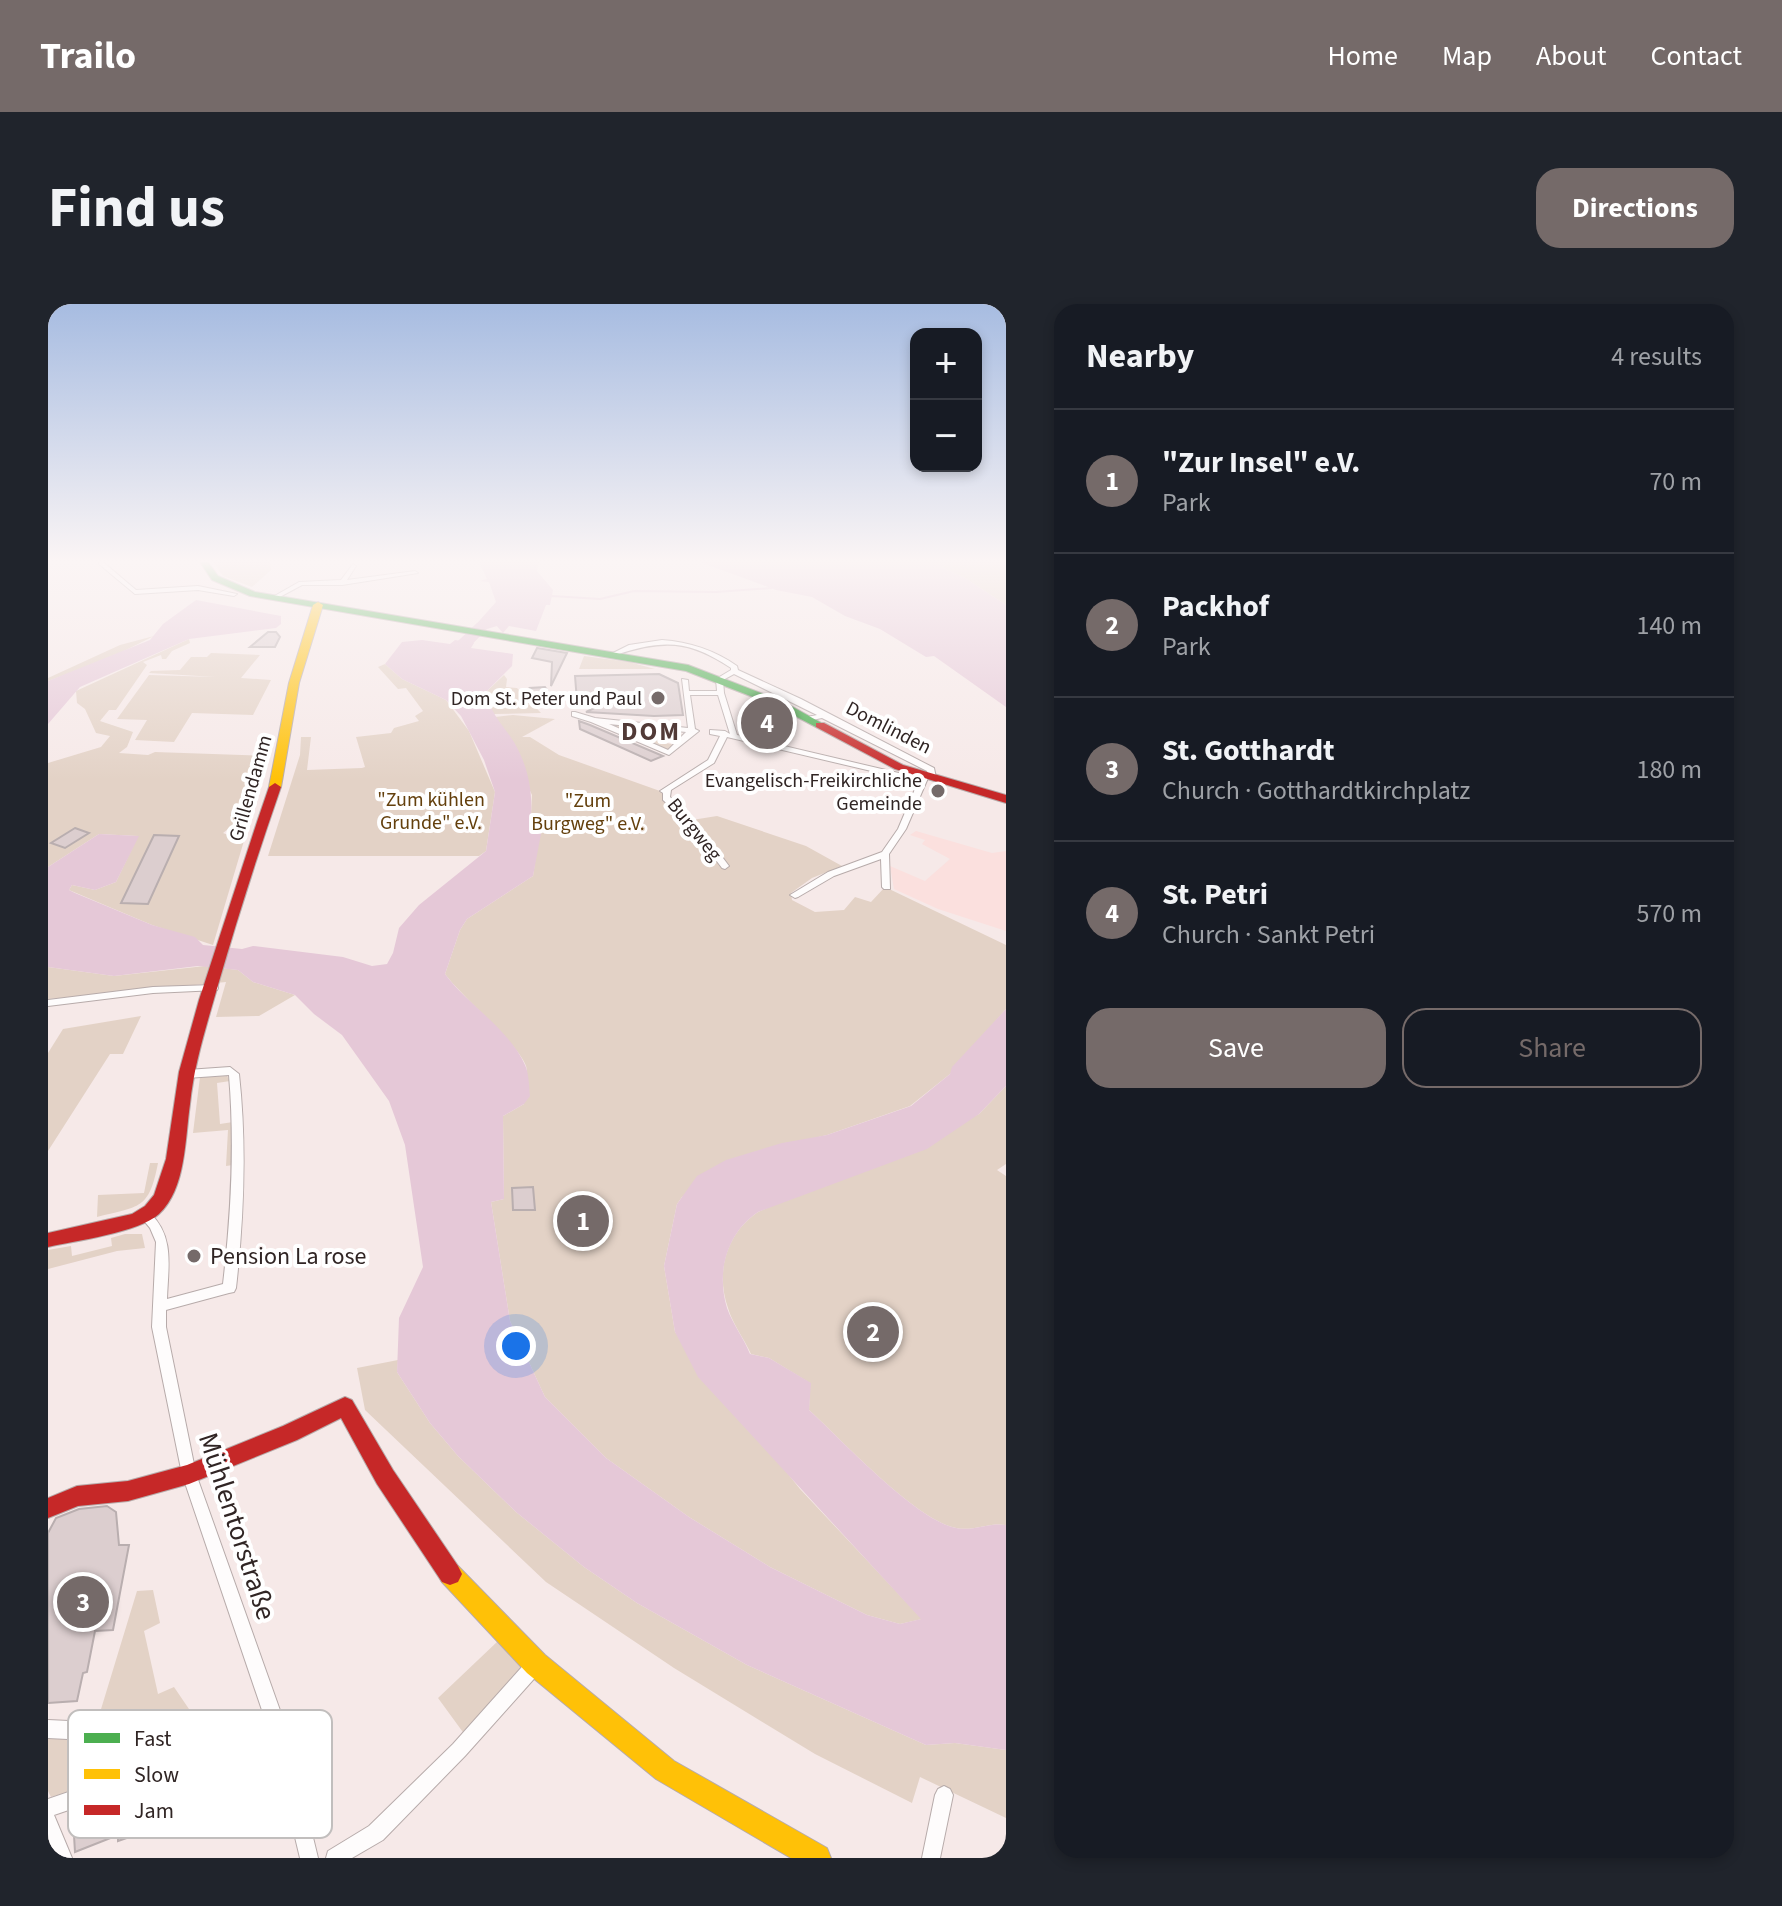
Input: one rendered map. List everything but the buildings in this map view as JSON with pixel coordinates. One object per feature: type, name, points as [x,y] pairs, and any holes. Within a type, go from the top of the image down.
[{"type":"street","name":"Grillendamm","points":[[214,985],[226,934],[278,778],[294,683],[309,635]]},
{"type":"street","name":"Domlinden","points":[[490,635],[616,653],[688,668],[817,717],[888,763],[926,778],[1006,799]]},
{"type":"street","points":[[616,653],[676,641],[724,659],[735,667],[724,681],[687,693]]},
{"type":"street","points":[[684,680],[694,731]]},
{"type":"street","points":[[724,681],[731,718],[729,734]]},
{"type":"street","points":[[575,714],[669,753],[694,731]]},
{"type":"street","points":[[594,720],[694,731]]},
{"type":"street","points":[[713,732],[926,778],[902,829],[885,854],[817,881],[795,895]]},
{"type":"street","name":"Burgweg","points":[[725,866],[690,820],[666,798],[665,791],[711,761],[729,734]]},
{"type":"street","points":[[885,854],[887,887]]},
{"type":"street","points":[[48,1003],[214,985],[187,1074],[168,1183],[160,1202],[146,1216],[48,1240]]},
{"type":"street","points":[[160,1306],[229,1288],[241,1150],[234,1074],[230,1071],[187,1074]]},
{"type":"street","name":"Mühlentorstraße","points":[[146,1216],[155,1225],[162,1242],[159,1327],[189,1474],[271,1710]]},
{"type":"street","points":[[48,1508],[77,1496],[128,1491],[189,1474],[290,1433],[345,1406],[385,1477],[456,1583],[536,1664],[665,1770],[817,1858]]},
{"type":"street","points":[[335,1858],[376,1833],[459,1750],[536,1664]]},
{"type":"street","points":[[48,1729],[68,1730]]},
{"type":"street","points":[[931,1858],[944,1795]]},
{"type":"street","points":[[48,1808],[68,1801]]},
{"type":"street","points":[[48,1822],[63,1858]]},
{"type":"street","name":"Mühlentorstraße","points":[[304,1838],[309,1858]]},
{"type":"shaded area","points":[[154,635],[224,635],[189,639],[80,687],[48,724],[48,681],[150,640]]},
{"type":"shaded area","points":[[889,635],[1006,635],[1006,707],[934,656],[926,657]]},
{"type":"shaded area","points":[[422,640],[450,644],[455,640],[474,643],[471,648],[513,654],[512,666],[486,692],[492,710],[516,745],[524,764],[531,794],[531,815],[544,818],[533,876],[467,919],[460,930],[445,974],[509,1040],[527,1072],[530,1096],[524,1104],[503,1116],[504,1199],[491,1202],[510,1321],[545,1397],[606,1458],[689,1517],[770,1567],[867,1615],[900,1624],[921,1619],[698,1377],[675,1332],[664,1266],[677,1204],[697,1176],[726,1160],[782,1143],[827,1135],[911,1106],[950,1074],[952,1067],[1006,1009],[1006,1086],[979,1114],[927,1149],[758,1212],[747,1221],[732,1242],[723,1280],[727,1308],[750,1354],[769,1358],[811,1383],[809,1410],[898,1493],[935,1520],[952,1527],[966,1529],[1006,1525],[1006,1750],[955,1743],[926,1745],[747,1665],[637,1603],[584,1567],[516,1512],[458,1456],[430,1423],[397,1372],[399,1318],[423,1267],[405,1145],[389,1101],[342,1035],[295,995],[253,982],[238,970],[198,966],[114,976],[48,967],[48,867],[99,834],[139,836],[116,882],[95,890],[72,885],[69,890],[75,893],[152,925],[195,937],[203,945],[242,949],[253,946],[343,957],[372,966],[387,964],[399,928],[419,905],[486,851],[495,792],[484,760],[461,716],[446,700],[402,679],[385,664],[402,642]]},
{"type":"shaded area","points":[[916,831],[992,853],[1006,851],[1006,931],[938,909],[894,889],[890,866],[925,881],[950,859],[922,844],[925,840],[910,835]]},
{"type":"green space","points":[[154,636],[106,660],[48,681],[48,678],[120,645]]},
{"type":"green space","points":[[189,639],[190,643],[172,651],[166,659],[162,659],[161,655],[143,662],[147,665],[116,710],[109,710],[100,721],[133,732],[127,747],[119,753],[268,756],[250,819],[239,820],[223,833],[233,837],[246,834],[213,945],[152,925],[69,890],[72,885],[95,890],[116,882],[138,836],[99,834],[48,867],[48,763],[101,747],[110,736],[96,733],[85,709],[77,703],[76,691]]},
{"type":"green space","points":[[211,653],[260,655],[241,678],[271,680],[253,715],[192,713],[174,742],[135,740],[147,720],[117,719],[149,675],[216,677],[149,673],[180,670],[191,657],[207,657]]},
{"type":"green space","points":[[584,656],[629,662],[655,669],[579,669]]},
{"type":"green space","name":"\"Zum kühlen Grunde\" e.V.","points":[[385,664],[402,679],[446,700],[469,731],[495,792],[486,851],[479,856],[268,856],[300,755],[301,737],[311,737],[307,770],[362,768],[365,767],[356,737],[391,733],[394,728],[419,721],[415,716],[423,711],[406,688],[398,689],[378,667]]},
{"type":"green space","points":[[504,675],[506,687],[517,688],[541,713],[493,714],[486,692]]},
{"type":"green space","name":"\"Zum Burgweg\" e.V.","points":[[513,715],[555,719],[522,737],[530,737],[559,755],[660,791],[695,832],[694,844],[701,831],[692,820],[717,816],[806,846],[842,866],[812,878],[791,893],[792,900],[815,912],[844,910],[855,897],[871,902],[885,887],[1006,945],[1006,1009],[950,1074],[910,1106],[827,1135],[766,1149],[682,1197],[677,1204],[664,1266],[675,1332],[800,1489],[922,1619],[900,1624],[867,1615],[770,1567],[689,1517],[606,1458],[545,1397],[510,1321],[491,1202],[504,1199],[503,1116],[524,1104],[527,1070],[513,1046],[445,974],[460,930],[467,919],[533,876],[540,827],[531,815],[532,795],[495,717]]},
{"type":"green space","points":[[610,725],[680,733],[683,735],[676,734],[667,743],[674,745],[668,750]]},
{"type":"green space","points":[[205,966],[238,970],[253,982],[295,995],[259,1016],[216,1017],[226,982],[48,999],[48,967],[114,976]]},
{"type":"green space","points":[[141,1016],[123,1054],[110,1054],[48,1151],[48,1053],[63,1029]]},
{"type":"green space","points":[[227,1076],[230,1081],[217,1083],[220,1124],[233,1122],[233,1165],[226,1166],[228,1130],[193,1133],[200,1077]]},
{"type":"green space","points":[[1006,1086],[1006,1164],[997,1170],[1006,1176],[1006,1525],[959,1529],[935,1520],[898,1493],[809,1410],[810,1383],[769,1358],[751,1354],[728,1308],[724,1294],[724,1267],[731,1242],[758,1212],[979,1114]]},
{"type":"green space","points":[[150,1163],[158,1163],[146,1198],[133,1207],[97,1217],[98,1195],[144,1193]]},
{"type":"green space","points":[[142,1234],[145,1248],[117,1251],[48,1269],[48,1250],[71,1246],[72,1256],[112,1246],[111,1238]]},
{"type":"green space","points":[[398,1360],[397,1372],[430,1423],[458,1456],[516,1512],[584,1567],[637,1603],[747,1665],[926,1745],[955,1743],[1006,1750],[1006,1818],[920,1777],[912,1803],[815,1754],[674,1668],[546,1582],[365,1410],[357,1368]]},
{"type":"green space","points":[[153,1590],[160,1623],[144,1631],[158,1694],[174,1687],[190,1710],[101,1710],[137,1591]]},
{"type":"green space","points":[[498,1641],[525,1668],[465,1735],[438,1698]]},
{"type":"green space","points":[[48,1736],[68,1737],[68,1792],[51,1797],[48,1791]]},
{"type":"waterway","points":[[445,664],[473,635]]},
{"type":"traffic: fast","points":[[491,635],[688,668],[780,704],[820,725]]},
{"type":"traffic: slow","points":[[275,787],[294,683],[309,635]]},
{"type":"traffic: slow","points":[[450,1574],[536,1664],[665,1770],[817,1858]]},
{"type":"traffic: jam","points":[[820,725],[899,767],[1006,799]]},
{"type":"traffic: jam","points":[[48,1240],[141,1218],[162,1198],[174,1159],[184,1086],[196,1036],[275,787]]},
{"type":"traffic: jam","points":[[48,1508],[77,1496],[128,1491],[189,1474],[290,1433],[345,1406],[385,1477],[450,1574]]},
{"type":"place","name":"Dom St. Peter und Paul","points":[[658,698]]},
{"type":"place","name":"St. Petri","points":[[767,723]]},
{"type":"place","name":"Evangelisch-Freikirchliche Gemeinde","points":[[938,791]]},
{"type":"place","name":"\"Zur Insel\" e.V.","points":[[583,1221]]},
{"type":"place","name":"Pension La rose","points":[[194,1256]]},
{"type":"place","name":"Packhof","points":[[873,1332]]},
{"type":"place","name":"St. Gotthardt","points":[[83,1602]]},
{"type":"district","name":"DOM","points":[[651,731]]}]
